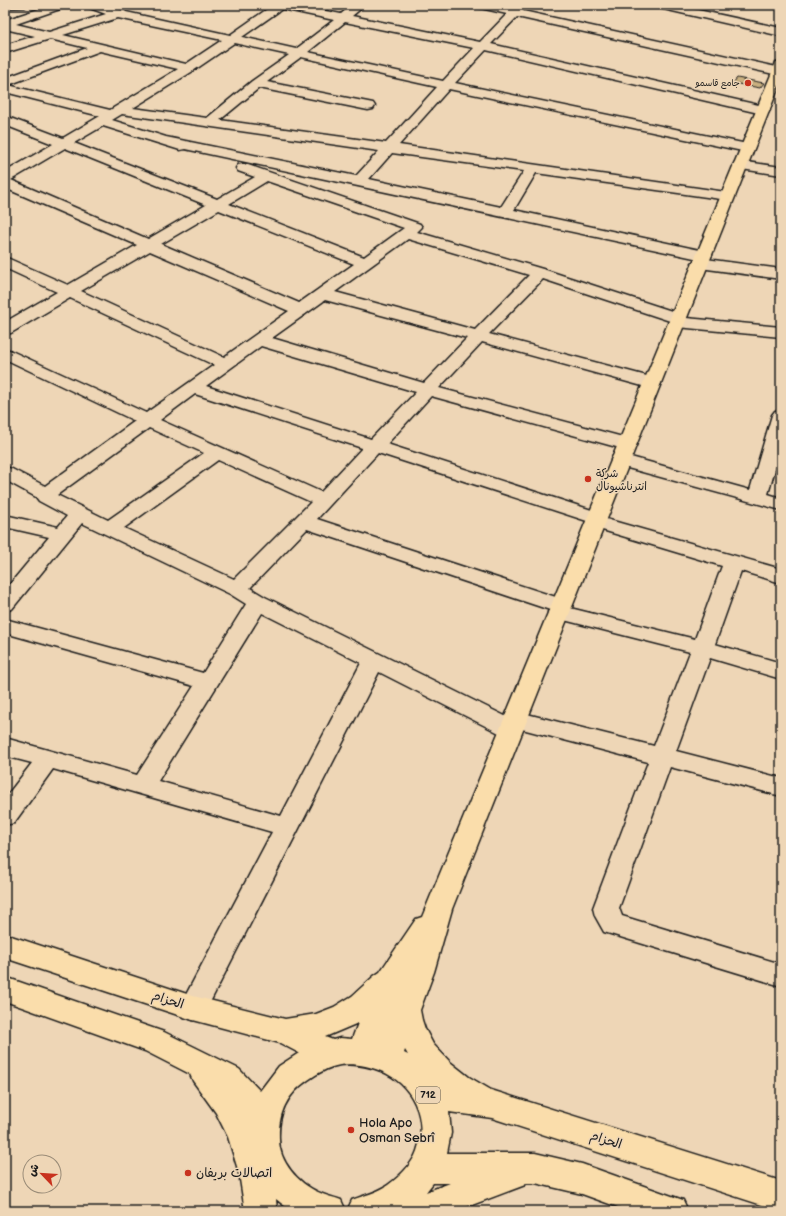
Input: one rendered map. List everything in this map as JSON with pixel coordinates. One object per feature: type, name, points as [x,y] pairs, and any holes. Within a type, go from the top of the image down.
[{"type":"main road","points":[[374,1054],[405,1008],[420,972],[438,909],[744,156],[778,78]]},
{"type":"main road","points":[[285,1032],[313,1028],[327,1024],[346,1016],[363,1004],[392,977],[438,909]]},
{"type":"main road","name":"الحزام","points":[[5,946],[193,1008],[285,1032],[330,1053]]},
{"type":"main road","points":[[374,1054],[392,977]]},
{"type":"main road","points":[[5,989],[154,1042],[196,1062],[228,1079],[244,1094],[264,1121]]},
{"type":"main road","points":[[405,1008],[411,1032],[424,1055],[442,1075],[465,1092],[492,1104]]},
{"type":"main road","points":[[329,1211],[312,1205],[293,1204],[283,1185],[272,1171],[262,1138],[264,1121],[269,1102],[280,1085],[294,1070],[311,1060],[330,1053],[346,1050],[374,1054]]},
{"type":"main road","name":"712","points":[[363,1211],[387,1204],[403,1194],[416,1182],[426,1168],[434,1150],[436,1131],[434,1113],[428,1096],[412,1073],[374,1054]]},
{"type":"main road","points":[[196,1062],[218,1088],[237,1119],[251,1153],[260,1190],[262,1211]]},
{"type":"main road","name":"الحزام","points":[[428,1096],[492,1104],[781,1196]]},
{"type":"main road","points":[[426,1168],[535,1168],[582,1179],[672,1211]]},
{"type":"main road","points":[[418,1211],[495,1180],[535,1168]]},
{"type":"street","points":[[5,5],[21,5]]},
{"type":"street","points":[[5,49],[118,14],[138,5]]},
{"type":"street","points":[[5,178],[189,68],[234,39],[280,5],[482,46],[763,110]]},
{"type":"street","points":[[210,122],[256,84],[299,53],[359,5]]},
{"type":"street","points":[[480,5],[518,9],[778,78]]},
{"type":"street","points":[[659,5],[781,32]]},
{"type":"street","points":[[5,24],[58,6],[84,7],[446,85],[744,156],[781,172]]},
{"type":"street","points":[[359,181],[482,46],[518,9]]},
{"type":"street","points":[[5,24],[97,48],[189,68]]},
{"type":"street","points":[[5,82],[97,48]]},
{"type":"street","points":[[256,84],[368,106]]},
{"type":"street","points":[[5,88],[111,115],[210,122],[728,196]]},
{"type":"street","points":[[46,494],[415,227],[166,141],[111,115]]},
{"type":"street","points":[[5,120],[366,263]]},
{"type":"street","points":[[166,141],[505,212],[702,259],[781,274]]},
{"type":"street","points":[[505,212],[532,169]]},
{"type":"street","points":[[5,329],[266,176]]},
{"type":"street","points":[[5,183],[301,310]]},
{"type":"street","points":[[406,234],[540,272],[678,320],[781,332]]},
{"type":"street","points":[[5,262],[226,364]]},
{"type":"street","points":[[236,589],[376,446],[427,390],[540,272]]},
{"type":"street","points":[[323,294],[652,382]]},
{"type":"street","points":[[259,340],[427,390],[624,452],[758,498],[781,504]]},
{"type":"street","points":[[5,353],[148,421],[324,500]]},
{"type":"street","points":[[194,388],[376,446],[596,520],[781,576]]},
{"type":"street","points":[[758,498],[781,415]]},
{"type":"street","points":[[110,528],[217,452]]},
{"type":"street","points":[[5,473],[46,494],[46,497],[79,514],[236,589],[258,602],[374,660],[513,724],[662,757],[781,787]]},
{"type":"street","points":[[5,604],[79,514]]},
{"type":"street","points":[[5,521],[63,534]]},
{"type":"street","points":[[304,521],[560,609],[781,670]]},
{"type":"street","points":[[734,562],[606,908],[608,916],[613,924],[781,975]]},
{"type":"street","points":[[143,786],[258,602]]},
{"type":"street","points":[[5,626],[208,682]]},
{"type":"street","points":[[193,1008],[374,660]]},
{"type":"street","points":[[5,746],[287,827]]},
{"type":"street","points":[[5,816],[48,759]]},
{"type":"building","name":"جامع قاسمو","points":[[737,78],[764,83],[760,88],[733,83]]},
{"type":"place","name":"جامع قاسمو","points":[[748,83]]},
{"type":"place","name":"شركة انترناشيونال","points":[[588,479]]},
{"type":"place","name":"Hola Apo Osman Sebrî","points":[[351,1130]]},
{"type":"place","name":"اتصالات بريفان","points":[[188,1173]]}]
